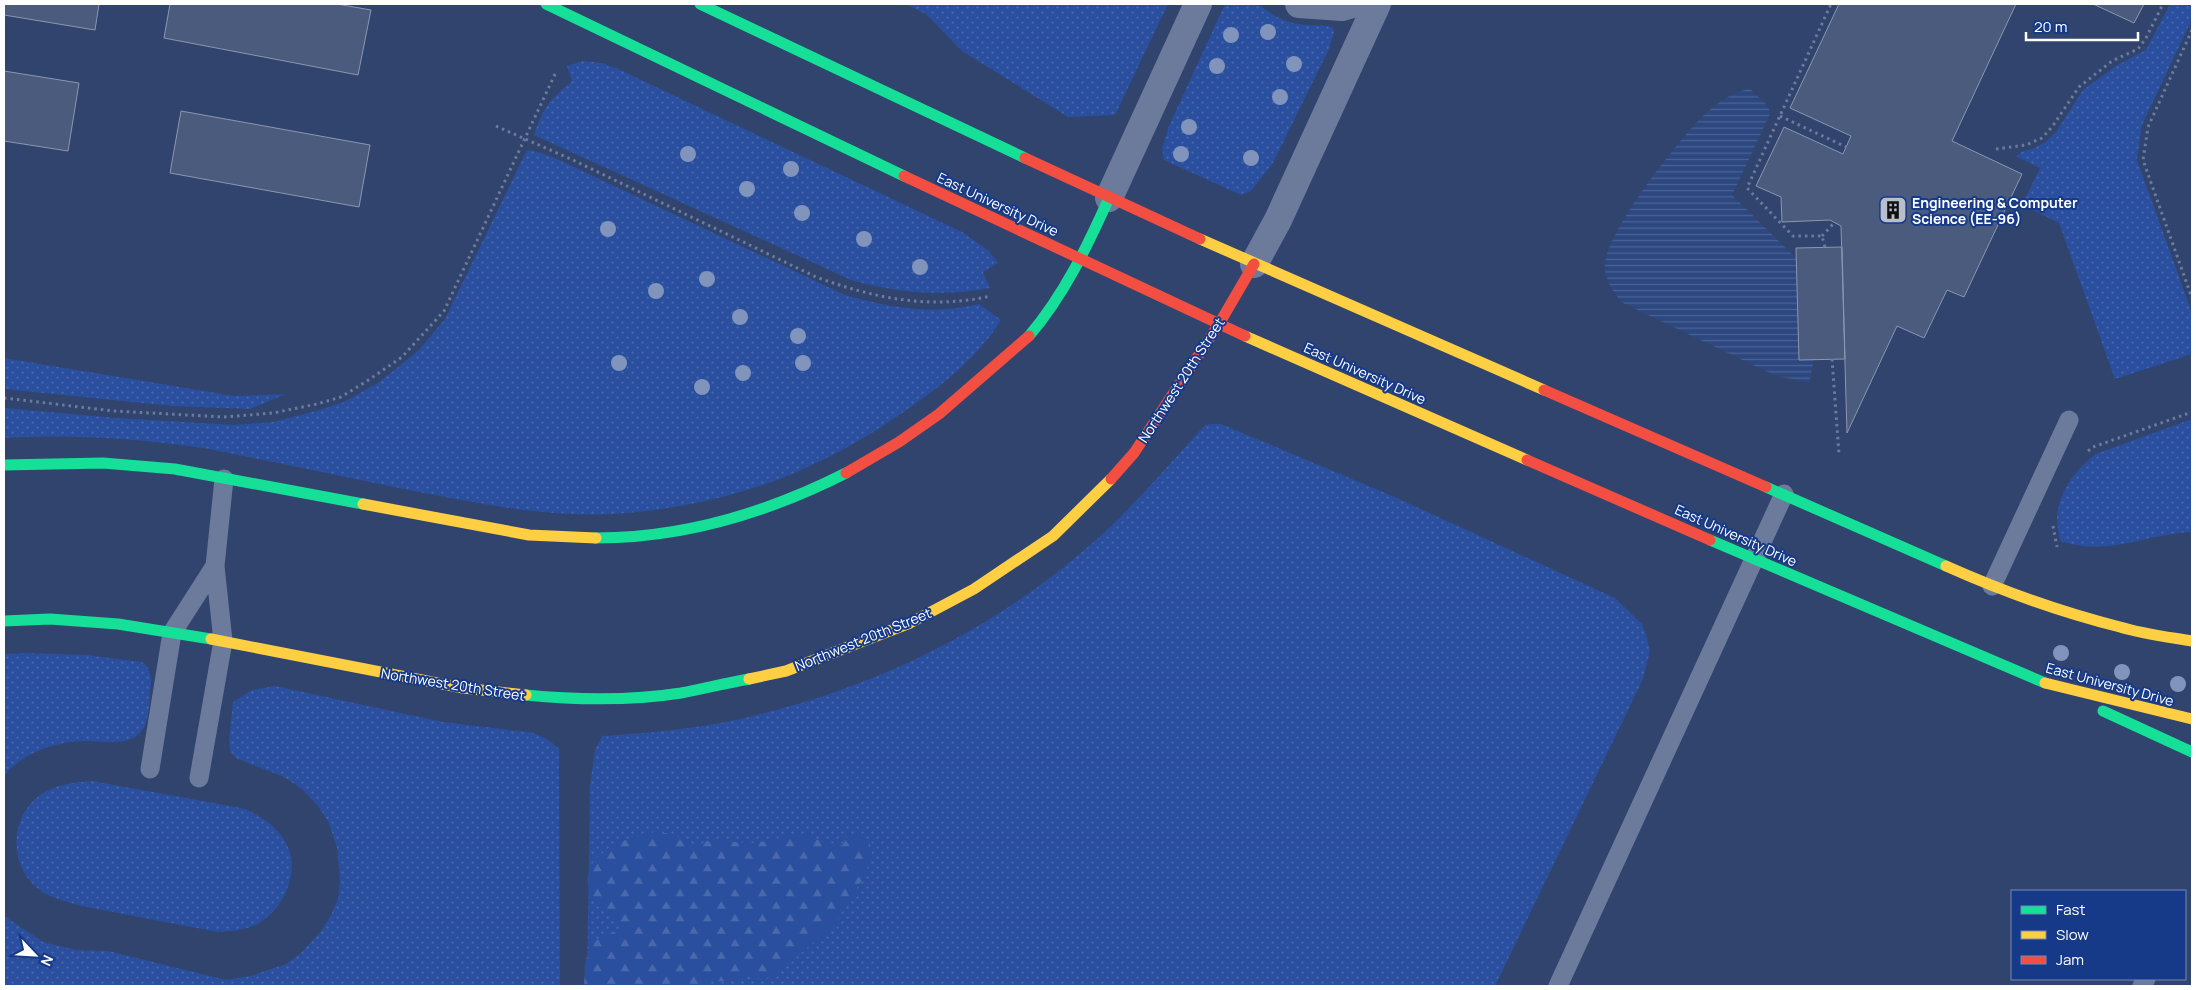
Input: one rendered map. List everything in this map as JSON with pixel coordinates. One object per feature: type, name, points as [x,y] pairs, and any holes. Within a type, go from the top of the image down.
[{"type":"street","name":"East University Drive","points":[[546,4],[1080,260],[1219,324],[1755,560],[2043,683],[2176,716],[2192,718]]},
{"type":"street","points":[[700,4],[1109,198],[1254,264],[1992,586],[2056,609],[2122,628],[2192,641]]},
{"type":"street","points":[[4,465],[103,463],[175,469],[529,535],[564,537],[627,537],[703,526],[768,508],[835,481],[896,446],[949,408],[1034,330],[1080,260],[1198,4]]},
{"type":"street","points":[[1298,4],[1342,8],[1352,4]]},
{"type":"street","name":"Northwest 20th Street","points":[[4,621],[50,619],[109,623],[224,642],[463,688],[565,699],[606,699],[679,693],[786,671],[910,623],[974,590],[1053,536],[1099,493],[1134,453],[1219,324],[1278,220],[1377,4]]},
{"type":"street","points":[[2043,683],[2192,752]]},
{"type":"lane","points":[[1992,586],[2069,420]]},
{"type":"lane","points":[[199,778],[224,642],[215,566],[224,479]]},
{"type":"lane","points":[[1558,986],[1784,494]]},
{"type":"lane","points":[[150,769],[172,633],[215,566]]},
{"type":"path","points":[[1831,4],[1747,188],[1793,236],[1822,236],[1835,222]]},
{"type":"path","points":[[1996,149],[2026,145],[2042,138],[2052,127],[2079,87],[2112,61],[2138,49],[2146,38],[2163,4]]},
{"type":"path","points":[[2192,30],[2148,127],[2143,160],[2192,298]]},
{"type":"path","points":[[4,398],[114,411],[224,417],[273,413],[341,397],[402,357],[444,311],[556,72]]},
{"type":"path","points":[[1780,116],[1846,147]]},
{"type":"path","points":[[496,126],[525,138],[816,277],[850,289],[911,302],[965,302],[991,296]]},
{"type":"path","points":[[1822,236],[1825,247]]},
{"type":"path","points":[[1832,359],[1839,454]]},
{"type":"path","points":[[2080,456],[2094,447],[2192,412]]},
{"type":"path","points":[[2053,523],[2057,546]]},
{"type":"green space","points":[[905,4],[1168,4],[1115,115],[1068,117],[962,51],[926,14]]},
{"type":"green space","points":[[1225,4],[1259,4],[1275,16],[1287,21],[1330,27],[1333,28],[1334,33],[1329,49],[1273,163],[1251,191],[1241,195],[1164,160],[1162,148],[1169,126]]},
{"type":"green space","points":[[2170,4],[2192,4],[2192,19],[2142,125],[2137,160],[2192,313],[2192,354],[2115,379],[2059,223],[2022,205],[2040,168],[2016,156],[2021,152],[2044,143],[2056,132],[2083,90],[2116,66],[2146,50]]},
{"type":"green space","points":[[583,61],[601,63],[616,68],[962,232],[989,251],[998,263],[983,272],[990,288],[937,293],[903,291],[851,280],[534,135],[548,105],[572,81],[567,66]]},
{"type":"green space","points":[[527,150],[555,158],[845,295],[878,303],[912,308],[945,309],[979,304],[1001,320],[977,352],[946,381],[878,429],[848,447],[819,462],[758,487],[694,504],[661,509],[627,513],[567,514],[507,508],[448,498],[196,447],[100,438],[52,436],[4,438],[4,408],[116,418],[235,425],[273,422],[344,402],[378,383],[418,351],[445,319]]},
{"type":"green space","points":[[4,358],[234,396],[286,394],[250,409],[173,406],[4,389]]},
{"type":"green space","points":[[2192,419],[2192,532],[2158,536],[2111,546],[2095,547],[2060,541],[2057,517],[2058,508],[2070,481],[2082,466],[2096,454]]},
{"type":"green space","points":[[1221,424],[1397,498],[1615,598],[1642,624],[1650,651],[1643,679],[1495,986],[587,986],[590,785],[595,750],[602,736],[706,725],[792,706],[892,670],[940,647],[986,621],[1031,592],[1073,560],[1125,512],[1205,425]]},
{"type":"green space","points":[[4,654],[86,655],[142,662],[148,668],[151,689],[148,715],[142,730],[133,738],[119,742],[72,742],[50,746],[29,755],[11,768],[4,776]]},
{"type":"green space","points":[[275,686],[443,722],[534,733],[547,739],[559,749],[560,986],[4,986],[4,916],[43,942],[76,950],[108,951],[226,980],[250,976],[286,964],[301,953],[322,930],[338,899],[340,881],[337,848],[329,823],[318,806],[302,789],[284,777],[236,758],[230,751],[229,740],[233,702],[252,690]]},
{"type":"green space","points":[[92,781],[246,809],[273,826],[287,845],[291,857],[292,870],[285,895],[278,906],[259,923],[240,930],[218,932],[73,904],[48,895],[30,881],[19,861],[16,839],[22,817],[35,799],[43,793],[71,783]]},
{"type":"green space","points":[[658,831],[676,836],[695,847],[707,841],[758,843],[788,836],[808,836],[824,842],[843,845],[848,836],[857,834],[869,840],[872,854],[864,877],[835,923],[774,977],[710,982],[704,986],[584,986],[585,964],[591,942],[624,928],[590,896],[587,878],[594,860],[615,843]]},
{"type":"shaded area","points":[[1750,89],[1768,106],[1770,114],[1732,195],[1816,278],[1816,351],[1809,383],[1774,375],[1621,302],[1610,286],[1605,273],[1607,253],[1616,234],[1643,190],[1660,167],[1690,130],[1712,108],[1730,96]]},
{"type":"building","points":[[4,4],[99,4],[95,30],[4,15]]},
{"type":"building","points":[[170,4],[337,4],[371,10],[358,75],[164,38]]},
{"type":"building","name":"Engineering & Computer Science (EE-96)","points":[[1839,4],[2016,4],[1952,141],[2022,174],[1964,297],[1947,290],[1924,338],[1897,326],[1847,433],[1841,226],[1830,220],[1782,222],[1781,197],[1756,186],[1784,127],[1843,154],[1851,136],[1790,108]]},
{"type":"building","points":[[2093,4],[2144,4],[2134,23]]},
{"type":"building","points":[[4,71],[79,83],[68,151],[4,141]]},
{"type":"building","points":[[181,111],[370,145],[359,207],[170,173]]},
{"type":"building","points":[[1842,247],[1845,359],[1799,360],[1796,248]]},
{"type":"traffic: fast","points":[[546,4],[904,176]]},
{"type":"traffic: fast","points":[[700,4],[1025,158]]},
{"type":"traffic: fast","points":[[1029,336],[1064,287],[1109,198]]},
{"type":"traffic: fast","points":[[4,465],[103,463],[175,469],[363,504]]},
{"type":"traffic: fast","points":[[596,538],[629,537],[661,533],[725,520],[787,500],[846,473]]},
{"type":"traffic: fast","points":[[1766,487],[1946,566]]},
{"type":"traffic: fast","points":[[1710,540],[2045,683]]},
{"type":"traffic: fast","points":[[4,621],[50,619],[118,624],[211,639]]},
{"type":"traffic: fast","points":[[526,695],[584,699],[662,696],[749,679]]},
{"type":"traffic: fast","points":[[2103,711],[2192,752]]},
{"type":"traffic: slow","points":[[1200,239],[1544,390]]},
{"type":"traffic: slow","points":[[1245,336],[1527,460]]},
{"type":"traffic: slow","points":[[749,679],[786,671],[910,623],[974,589],[1053,536],[1111,479]]},
{"type":"traffic: slow","points":[[363,504],[529,535],[596,538]]},
{"type":"traffic: slow","points":[[1946,566],[1988,584],[2075,615],[2138,632],[2192,641]]},
{"type":"traffic: slow","points":[[211,639],[463,688],[526,695]]},
{"type":"traffic: slow","points":[[2045,683],[2192,719]]},
{"type":"traffic: jam","points":[[1025,158],[1200,239]]},
{"type":"traffic: jam","points":[[904,176],[1245,336]]},
{"type":"traffic: jam","points":[[1111,479],[1134,453],[1219,324],[1254,264]]},
{"type":"traffic: jam","points":[[846,473],[899,442],[939,414],[1029,336]]},
{"type":"traffic: jam","points":[[1544,390],[1766,487]]},
{"type":"traffic: jam","points":[[1527,460],[1710,540]]},
{"type":"place","name":"Engineering & Computer Science (EE-96)","points":[[1893,210]]}]
